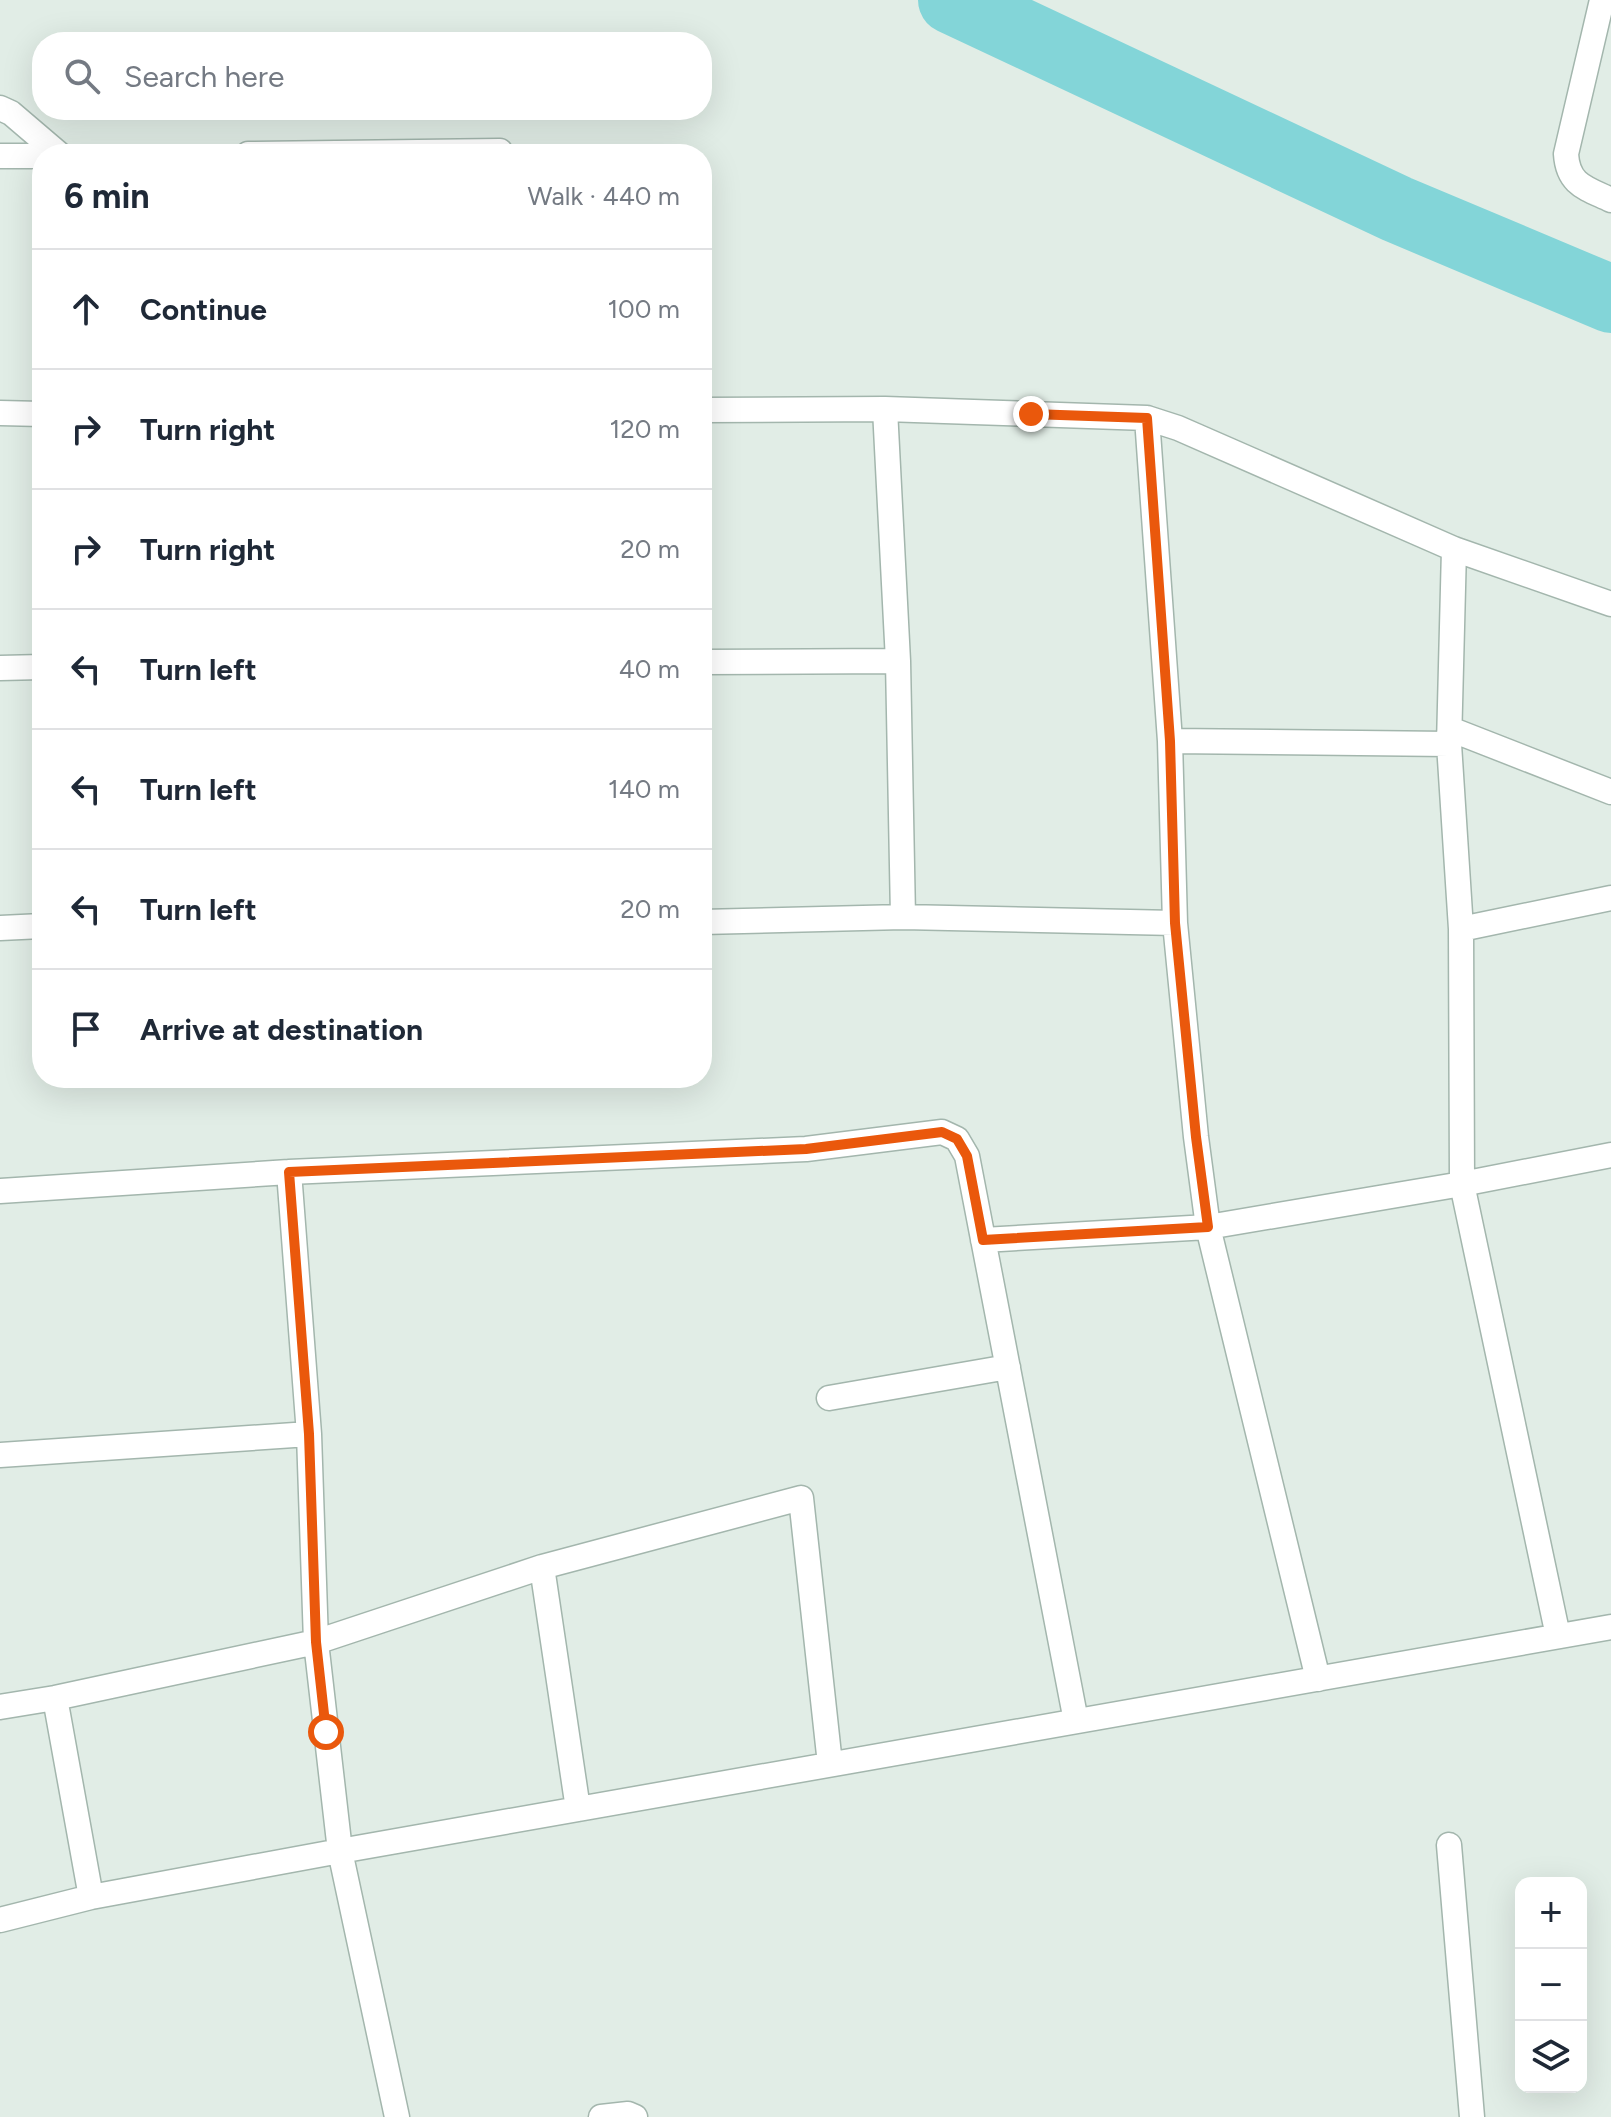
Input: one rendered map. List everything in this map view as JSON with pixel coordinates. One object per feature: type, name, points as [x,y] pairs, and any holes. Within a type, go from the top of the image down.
[{"type":"street","points":[[1602,0],[1566,154],[1567,171],[1580,185],[1611,200]]},
{"type":"street","points":[[0,108],[11,113],[47,144]]},
{"type":"street","points":[[0,156],[32,156]]},
{"type":"street","points":[[885,409],[898,661],[903,917]]},
{"type":"street","points":[[712,410],[885,409],[1147,418],[1178,428],[1454,549],[1611,604]]},
{"type":"street","points":[[0,413],[32,414]]},
{"type":"street","points":[[1147,418],[1170,741],[1175,923],[1208,1227],[1318,1679]]},
{"type":"street","points":[[1454,549],[1450,737],[1461,929],[1462,1184],[1558,1636]]},
{"type":"street","points":[[712,662],[898,661]]},
{"type":"street","points":[[0,668],[32,667]]},
{"type":"street","points":[[1170,741],[1450,737],[1611,792]]},
{"type":"street","points":[[1461,929],[1611,898]]},
{"type":"street","points":[[712,922],[903,917],[1175,923]]},
{"type":"street","points":[[0,928],[32,926]]},
{"type":"street","points":[[0,1191],[289,1172],[806,1149],[942,1132],[957,1139],[967,1156],[1076,1721]]},
{"type":"street","points":[[983,1240],[1208,1227],[1611,1155]]},
{"type":"street","points":[[289,1172],[309,1434],[316,1642],[340,1851],[397,2117]]},
{"type":"street","points":[[829,1398],[1008,1367]]},
{"type":"street","points":[[0,1455],[309,1434]]},
{"type":"street","points":[[0,1707],[316,1642],[542,1567],[801,1498],[830,1764]]},
{"type":"street","points":[[542,1567],[578,1809]]},
{"type":"street","points":[[0,1920],[91,1897],[340,1851],[1611,1627]]},
{"type":"street","points":[[55,1698],[91,1897]]},
{"type":"street","points":[[1449,1845],[1472,2117]]},
{"type":"street","points":[[601,2117],[628,2114],[635,2117]]},
{"type":"waterway","points":[[952,0],[1397,209],[1611,299]]},
{"type":"route","points":[[326,1732],[316,1642],[309,1434],[289,1172],[806,1149],[942,1132],[957,1139],[967,1156],[983,1240],[1208,1227],[1175,923],[1170,741],[1147,418],[1031,414]]}]
